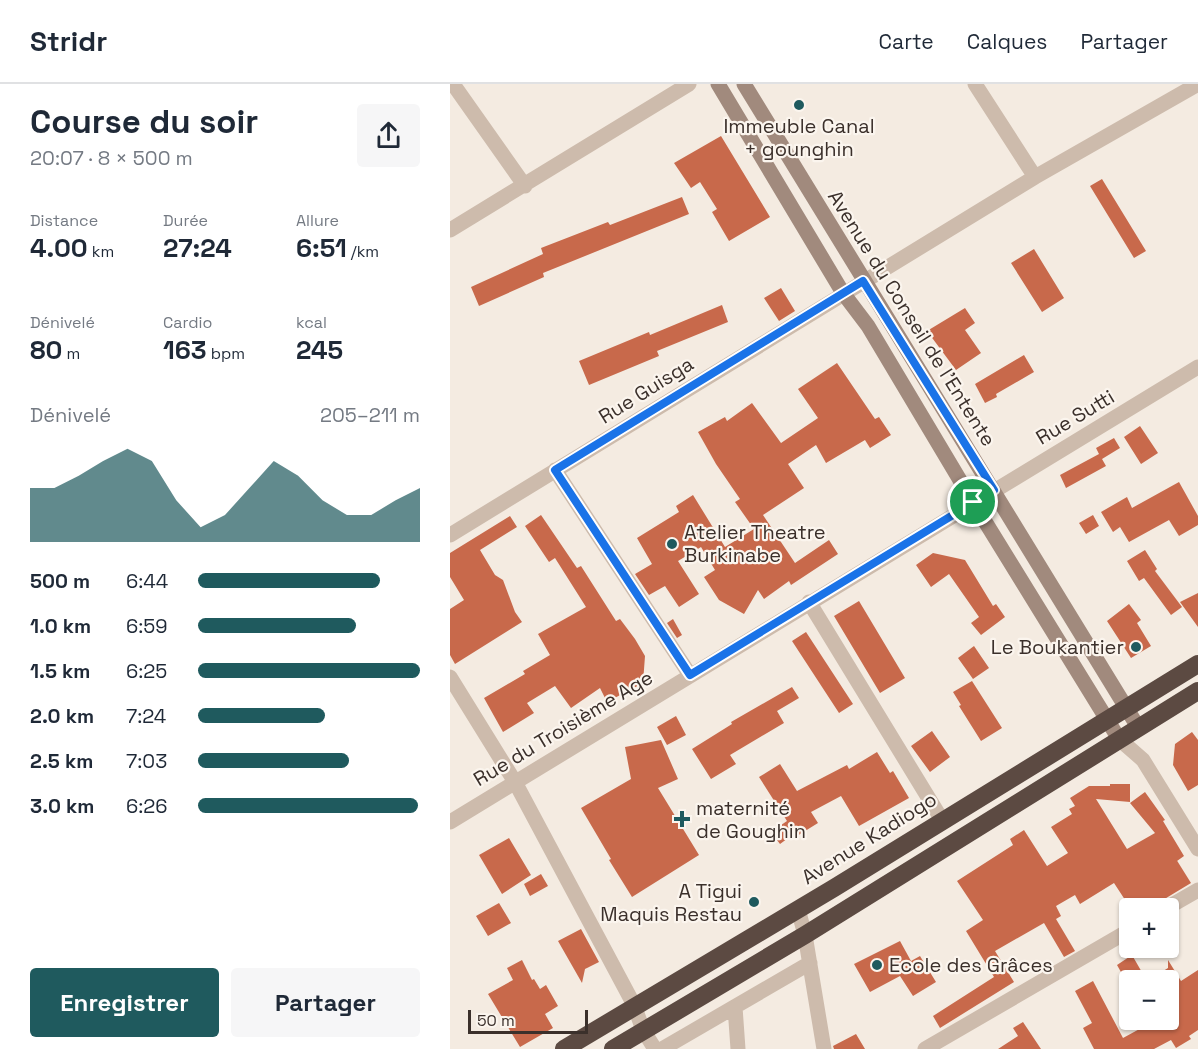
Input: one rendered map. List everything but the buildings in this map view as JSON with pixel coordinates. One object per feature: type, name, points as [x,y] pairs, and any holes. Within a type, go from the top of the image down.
[{"type":"highway","name":"Avenue Kadiogo","points":[[564,1049],[1198,664]]},
{"type":"highway","points":[[613,1049],[805,935],[1198,691]]},
{"type":"street","points":[[453,84],[525,186]]},
{"type":"street","points":[[450,230],[689,84]]},
{"type":"street","points":[[718,84],[843,293],[868,326],[1106,719],[1119,739],[1143,760],[1198,849]]},
{"type":"street","name":"Avenue du Conseil de l'Entente","points":[[744,84],[1138,727]]},
{"type":"street","points":[[975,84],[1035,177]]},
{"type":"street","name":"Rue Guisga","points":[[450,535],[1035,177],[1194,89]]},
{"type":"street","name":"Rue Sutti","points":[[973,502],[1198,367]]},
{"type":"street","points":[[555,470],[690,675]]},
{"type":"street","name":"Rue du Troisième Age","points":[[450,822],[973,502]]},
{"type":"street","points":[[809,602],[942,820]]},
{"type":"street","points":[[450,677],[515,782],[634,1005],[643,1030],[655,1049]]},
{"type":"street","points":[[1138,727],[1143,760]]},
{"type":"street","points":[[1179,901],[1198,890]]},
{"type":"street","points":[[798,909],[805,935],[824,1049]]},
{"type":"street","points":[[925,1049],[1119,936]]},
{"type":"street","points":[[662,1049],[810,963]]},
{"type":"street","points":[[735,1007],[738,1049]]},
{"type":"place","name":"Immeuble Canal + gounghin","points":[[799,105]]},
{"type":"place","name":"Atelier Theatre Burkinabe","points":[[672,544]]},
{"type":"place","name":"Le Boukantier","points":[[1136,647]]},
{"type":"place","name":"maternité de Goughin","points":[[682,819]]},
{"type":"place","name":"A Tigui Maquis Restau","points":[[754,902]]},
{"type":"place","name":"Ecole des Grâces","points":[[877,965]]},
{"type":"route","points":[[863,281],[994,490],[973,502],[690,675],[555,470],[863,281]]}]
